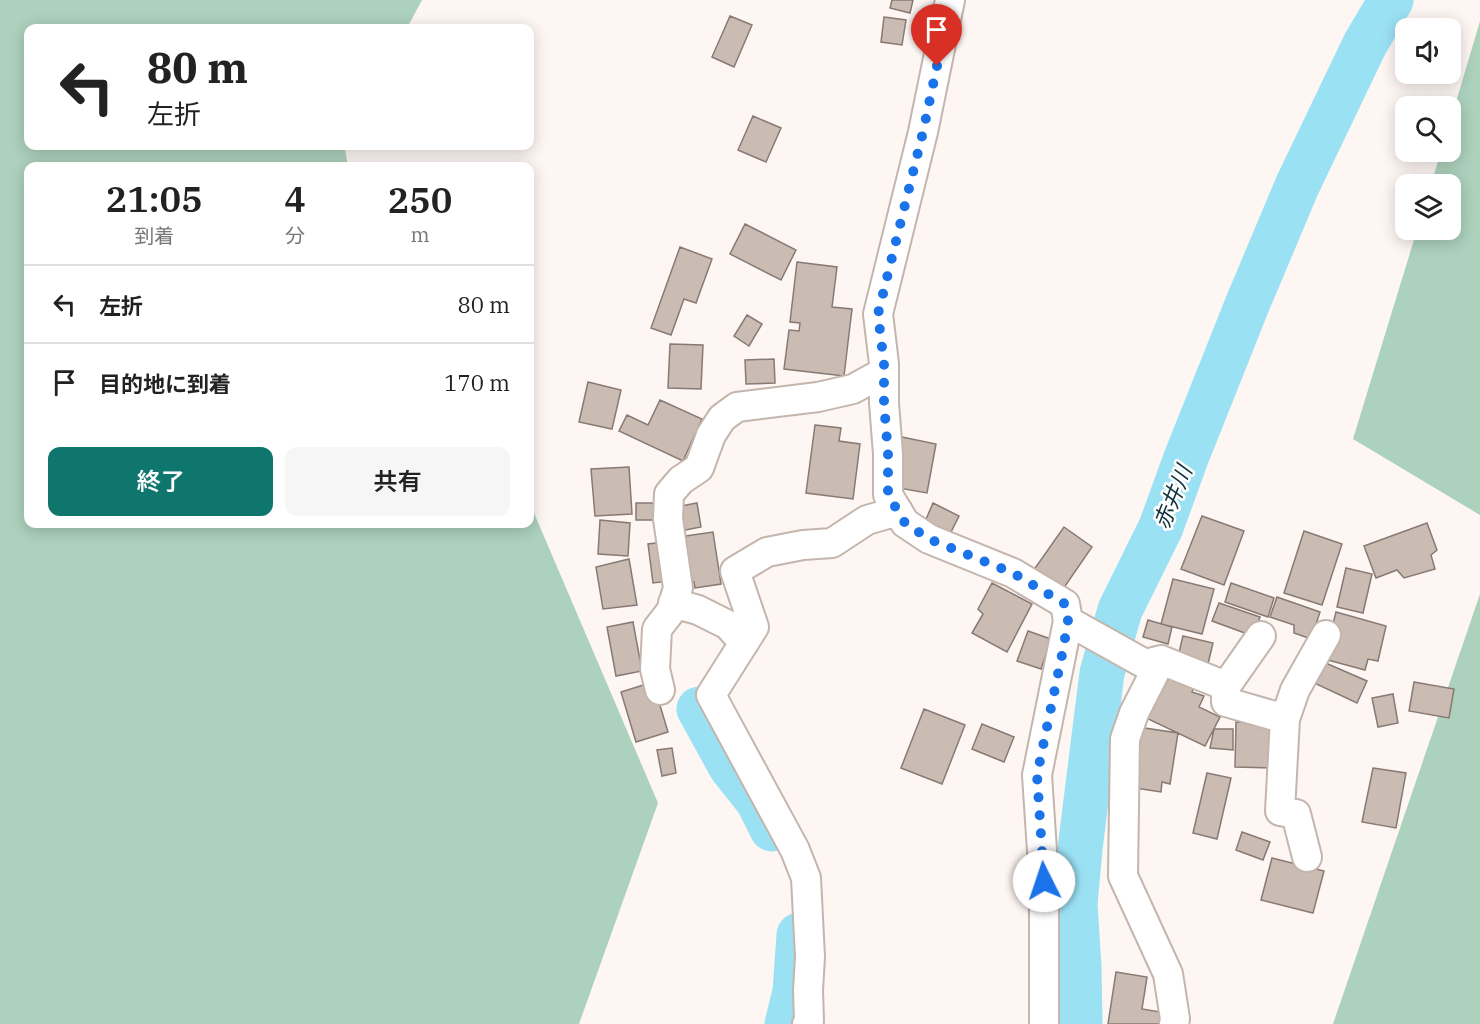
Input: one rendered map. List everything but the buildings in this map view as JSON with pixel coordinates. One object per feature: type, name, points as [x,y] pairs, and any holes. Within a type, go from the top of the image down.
[{"type":"street","points":[[950,0],[923,132],[878,314],[884,372],[888,495],[905,523],[929,539],[1013,573],[1065,604],[1068,621],[1037,775],[1044,881],[1044,1024]]},
{"type":"street","points":[[660,690],[655,669],[657,629],[671,611],[678,588],[668,519],[669,494],[681,480],[699,468],[711,435],[722,418],[737,407],[818,397],[853,389],[884,372]]},
{"type":"street","points":[[810,1023],[808,990],[810,957],[806,878],[795,850],[711,695],[754,627],[735,571],[767,552],[803,545],[832,543],[867,520],[898,511]]},
{"type":"street","points":[[673,603],[698,610],[728,625],[744,643]]},
{"type":"street","points":[[1068,621],[1153,662],[1226,686]]},
{"type":"street","points":[[1307,857],[1296,814],[1280,811],[1284,719],[1295,690],[1326,635]]},
{"type":"street","points":[[1262,636],[1226,686],[1226,702],[1284,719]]},
{"type":"street","points":[[1153,662],[1125,739],[1123,876],[1168,974],[1174,1024]]},
{"type":"green space","points":[[0,0],[422,0],[409,24],[24,24],[24,150],[345,150],[347,162],[24,162],[24,528],[534,528],[534,513],[658,803],[579,1024],[0,1024]]},
{"type":"green space","points":[[1480,21],[1480,515],[1353,439],[1414,240],[1461,240],[1461,174],[1434,174],[1438,162],[1461,162],[1461,96],[1458,96]]},
{"type":"green space","points":[[1480,594],[1480,1024],[1333,1024]]},
{"type":"waterway","name":"赤井川","points":[[1080,1024],[1075,904],[1080,849],[1102,673],[1120,610],[1161,527],[1247,305],[1297,186],[1365,44],[1391,0]]},
{"type":"waterway","points":[[699,709],[731,767],[758,801],[772,829]]},
{"type":"waterway","points":[[787,1024],[795,992],[799,935]]},
{"type":"route","points":[[937,66],[878,314],[884,364],[888,495],[905,523],[929,539],[1013,573],[1065,604],[1068,621],[1037,775],[1044,881]]}]
